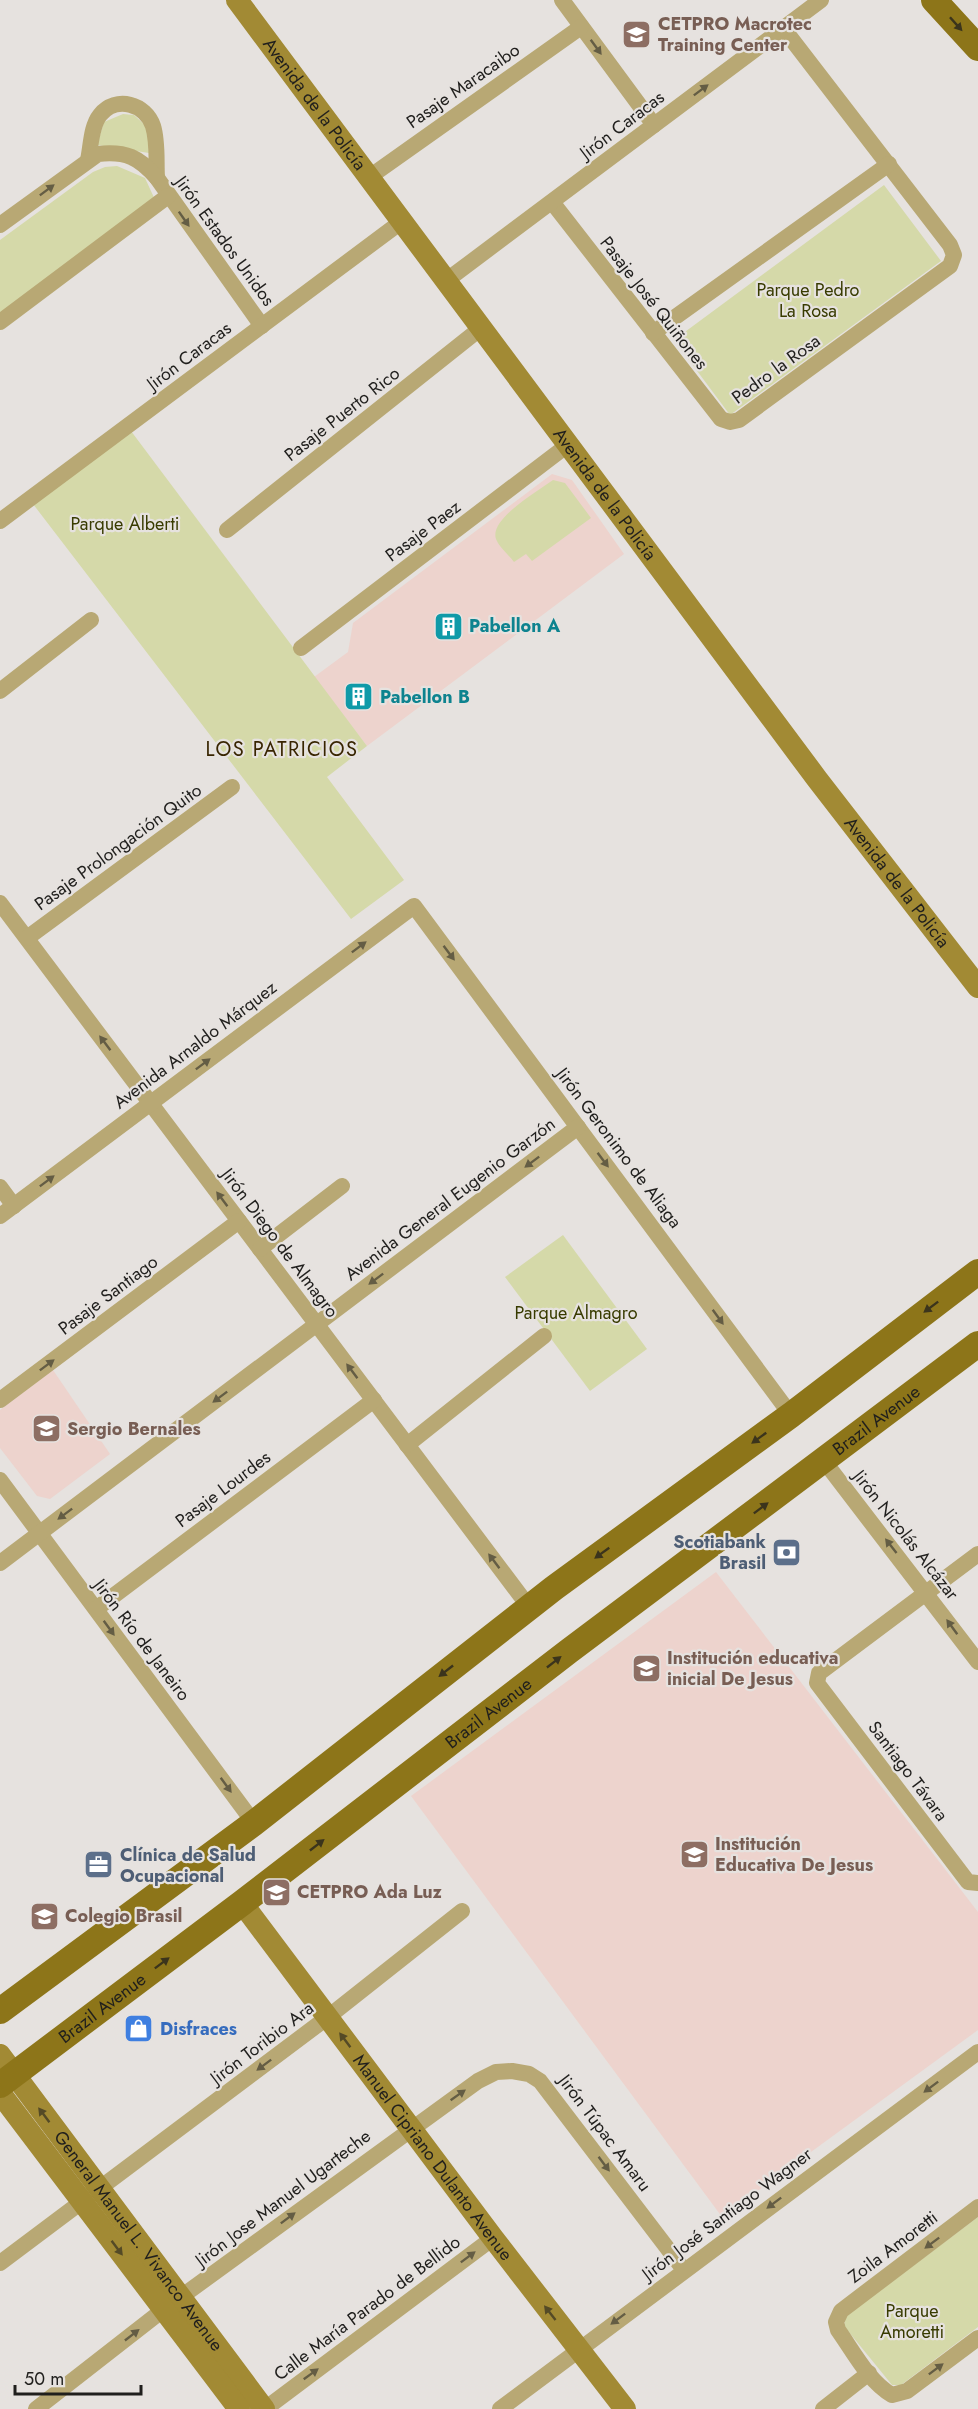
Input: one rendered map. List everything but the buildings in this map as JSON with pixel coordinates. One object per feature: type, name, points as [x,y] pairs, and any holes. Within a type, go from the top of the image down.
[{"type":"main road","points":[[934,0],[978,48]]},
{"type":"main road","points":[[0,2011],[254,1823],[529,1607],[790,1415],[978,1272]]},
{"type":"main road","name":"Brazil Avenue","points":[[4,2077],[242,1903],[569,1651],[978,1344]]},
{"type":"main road","points":[[0,1990],[23,1986],[45,1977]]},
{"type":"street","name":"Avenida de la Policía","points":[[237,0],[817,779],[978,987]]},
{"type":"street","points":[[562,0],[654,125]]},
{"type":"street","name":"Jirón Caracas","points":[[447,280],[821,0]]},
{"type":"street","name":"Pasaje Maracaibo","points":[[368,178],[581,27]]},
{"type":"street","points":[[652,333],[889,164],[783,28]]},
{"type":"street","name":"Jirón Estados Unidos","points":[[88,160],[94,127],[100,115],[117,105],[136,106],[144,110],[153,128],[156,178]]},
{"type":"street","name":"Jirón Estados Unidos","points":[[0,225],[88,160],[107,153],[130,154],[144,163],[156,178],[262,326]]},
{"type":"street","name":"Pedro la Rosa","points":[[730,422],[739,420],[950,266],[954,255],[889,164]]},
{"type":"street","points":[[0,322],[168,196]]},
{"type":"street","name":"Pasaje José Quiñones","points":[[552,202],[721,419],[730,422]]},
{"type":"street","name":"Jirón Caracas","points":[[0,521],[401,222]]},
{"type":"street","name":"Pasaje Puerto Rico","points":[[227,530],[481,328]]},
{"type":"street","name":"Pasaje Paez","points":[[301,648],[569,444]]},
{"type":"street","points":[[0,691],[92,620]]},
{"type":"street","name":"Pasaje Prolongación Quito","points":[[27,938],[232,787]]},
{"type":"street","name":"Jirón Diego de Almagro","points":[[0,903],[529,1607]]},
{"type":"street","name":"Avenida Arnaldo Márquez","points":[[0,1216],[414,906]]},
{"type":"street","name":"Jirón Geronimo de Aliaga","points":[[414,906],[790,1415]]},
{"type":"street","name":"Avenida General Eugenio Garzón","points":[[0,1563],[578,1127]]},
{"type":"street","points":[[260,1249],[342,1186]]},
{"type":"street","points":[[0,1187],[14,1206]]},
{"type":"street","name":"Pasaje Santiago","points":[[0,1400],[239,1221]]},
{"type":"street","points":[[407,1445],[544,1336]]},
{"type":"street","name":"Pasaje Lourdes","points":[[96,1609],[374,1400]]},
{"type":"street","name":"Jirón Nicolás Alcázar","points":[[824,1461],[927,1592],[978,1662]]},
{"type":"street","name":"Jirón Río de Janeiro","points":[[0,1480],[254,1823]]},
{"type":"street","points":[[927,1592],[978,1554]]},
{"type":"street","name":"Santiago Távara","points":[[927,1592],[819,1673],[817,1683],[968,1882],[976,1884]]},
{"type":"street","name":"Manuel Cipriano Dulanto Avenue","points":[[242,1903],[493,2238],[625,2409]]},
{"type":"street","name":"Jirón Toribio Ara","points":[[0,2263],[328,2018],[462,1911]]},
{"type":"street","name":"Jirón José Santiago Wagner","points":[[500,2409],[978,2052]]},
{"type":"street","name":"Jirón Túpac Amaru","points":[[410,2128],[478,2081],[496,2072],[512,2071],[529,2074],[550,2092],[684,2270]]},
{"type":"street","name":"General Manuel L. Vivanco Avenue","points":[[4,2077],[172,2304],[239,2409]]},
{"type":"street","name":"Jirón Jose Manuel Ugarteche","points":[[36,2409],[172,2304],[410,2128]]},
{"type":"street","name":"Zoila Amoretti","points":[[869,2373],[838,2330],[836,2322],[839,2313],[978,2207]]},
{"type":"street","name":"Calle María Parado de Bellido","points":[[264,2409],[493,2238]]},
{"type":"street","name":"General Manuel L. Vivanco Avenue","points":[[172,2304],[264,2409]]},
{"type":"street","points":[[824,2409],[869,2373],[884,2390],[892,2395],[903,2393],[978,2338]]},
{"type":"shaded area","points":[[552,474],[572,480],[624,554],[367,746],[314,677],[348,652],[353,623]]},
{"type":"shaded area","name":"Sergio Bernales","points":[[53,1370],[110,1454],[50,1499],[37,1496],[0,1448],[0,1410]]},
{"type":"shaded area","name":"Institución Educativa De Jesus","points":[[716,1572],[978,1912],[978,2030],[722,2217],[411,1796]]},
{"type":"green space","points":[[123,114],[134,115],[147,127],[149,153],[97,145],[104,122]]},
{"type":"green space","points":[[117,166],[145,178],[156,202],[0,320],[0,240],[93,172],[105,167]]},
{"type":"green space","name":"Parque Pedro La Rosa","points":[[884,185],[941,261],[730,415],[674,340]]},
{"type":"green space","name":"Parque Alberti","points":[[131,431],[367,746],[327,777],[404,880],[351,919],[33,504]]},
{"type":"green space","points":[[553,480],[565,483],[591,518],[532,561],[526,554],[514,562],[497,542],[496,531],[507,514]]},
{"type":"green space","name":"Parque Almagro","points":[[563,1235],[647,1349],[590,1391],[505,1277]]},
{"type":"green space","name":"Parque Amoretti","points":[[978,2217],[978,2327],[901,2385],[892,2385],[844,2326],[846,2316]]},
{"type":"place","name":"CETPRO Macrotec Training Center","points":[[637,34]]},
{"type":"place","name":"Pabellon A","points":[[448,626]]},
{"type":"place","name":"Pabellon B","points":[[359,697]]},
{"type":"place","name":"Sergio Bernales","points":[[46,1429]]},
{"type":"place","name":"Scotiabank Brasil","points":[[787,1552]]},
{"type":"place","name":"Institución educativa inicial De Jesus","points":[[646,1668]]},
{"type":"place","name":"Institución Educativa De Jesus","points":[[694,1854]]},
{"type":"place","name":"Clínica de Salud Ocupacional","points":[[99,1865]]},
{"type":"place","name":"CETPRO Ada Luz","points":[[276,1892]]},
{"type":"place","name":"Colegio Brasil","points":[[44,1916]]},
{"type":"place","name":"Disfraces","points":[[139,2029]]},
{"type":"district","name":"LOS PATRICIOS","points":[[282,749]]}]
